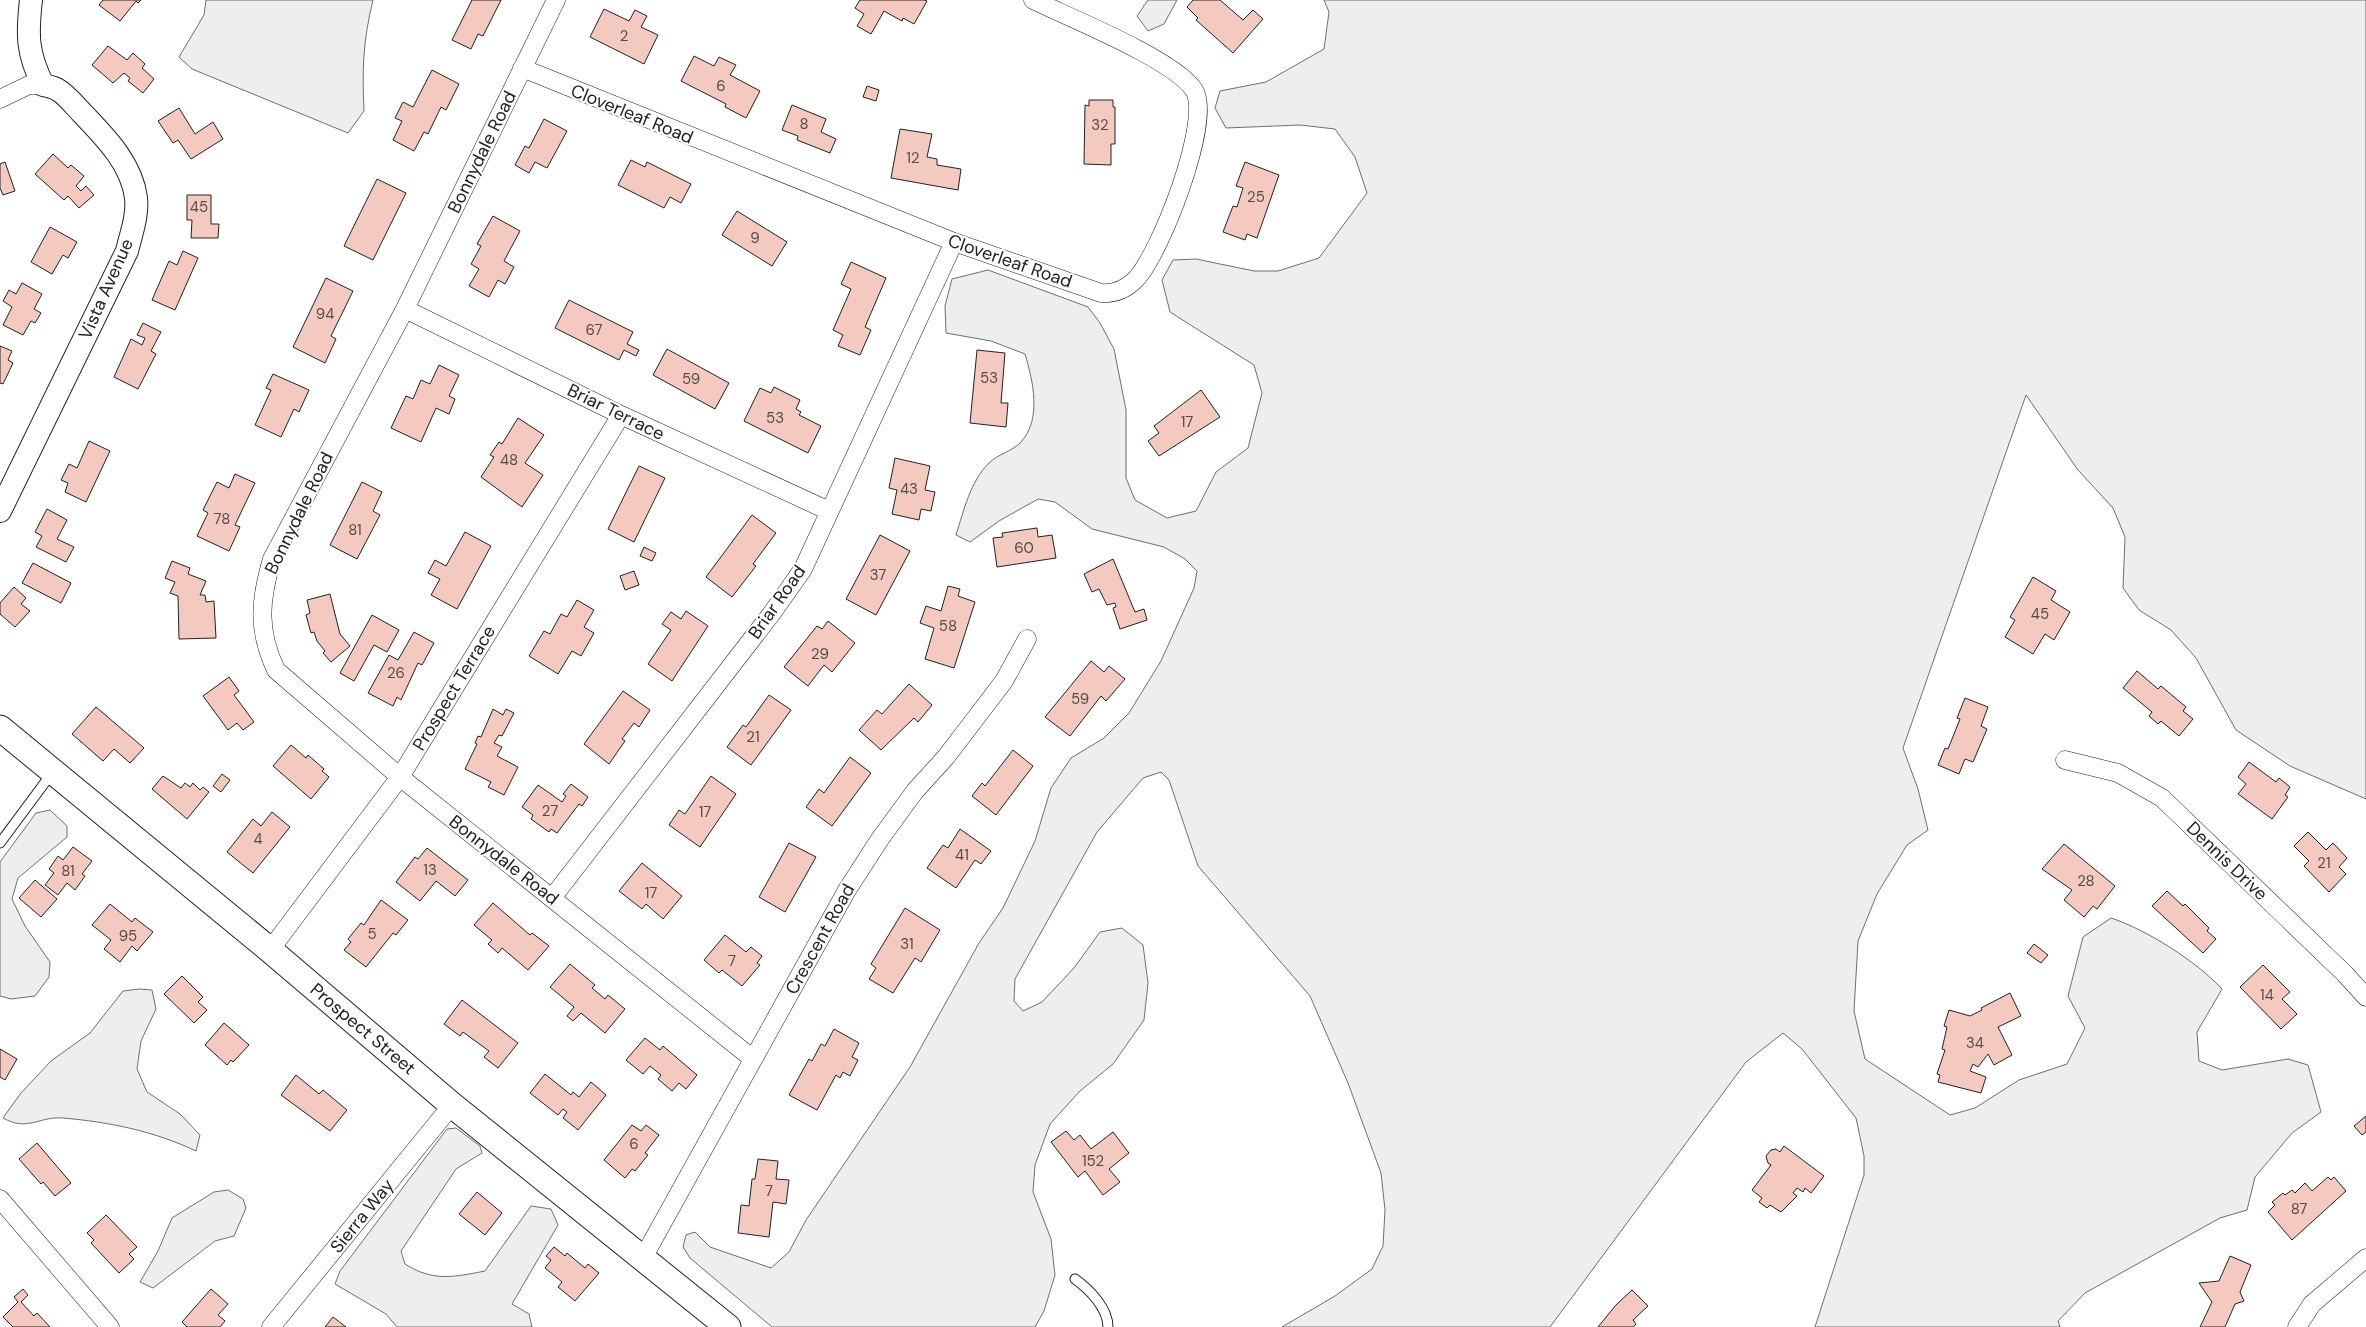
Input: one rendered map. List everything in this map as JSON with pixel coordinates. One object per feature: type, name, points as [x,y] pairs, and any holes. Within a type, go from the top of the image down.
[{"type":"main road","name":"Prospect Street","points":[[0,728],[270,950],[452,1105],[728,1327]]},
{"type":"street","points":[[0,99],[29,85],[43,85],[32,62],[27,38],[31,0]]},
{"type":"street","name":"Bonnydale Road","points":[[556,0],[405,309],[272,559],[264,584],[262,618],[265,648],[276,670],[400,777],[753,1059]]},
{"type":"street","name":"Cloverleaf Road","points":[[522,68],[954,242],[1101,293],[1109,294],[1123,289],[1136,279],[1150,260],[1190,163],[1198,121],[1197,100],[1194,90],[1175,71],[1154,58],[1033,0]]},
{"type":"street","name":"Vista Avenue","points":[[0,511],[127,251],[135,220],[136,199],[134,186],[124,162],[106,138],[69,99],[57,89],[43,85]]},
{"type":"street","name":"Briar Road","points":[[552,898],[803,569],[954,242]]},
{"type":"street","name":"Briar Terrace","points":[[405,309],[621,415],[829,511]]},
{"type":"street","name":"Prospect Terrace","points":[[270,950],[400,777],[621,415]]},
{"type":"street","name":"Crescent Road","points":[[643,1258],[846,890],[870,853],[916,791],[946,757],[1004,681],[1027,639]]},
{"type":"street","name":"Dennis Drive","points":[[2065,760],[2118,773],[2162,798],[2345,974],[2366,997]]},
{"type":"street","name":"Sierra Way","points":[[271,1327],[452,1105]]},
{"type":"street","points":[[0,1199],[110,1327]]},
{"type":"street","points":[[2297,1327],[2312,1304],[2366,1258]]},
{"type":"lane","points":[[0,843],[53,772]]},
{"type":"lane","points":[[1075,1279],[1086,1287],[1096,1299],[1104,1312],[1108,1327]]},
{"type":"shaded area","points":[[206,0],[373,0],[364,55],[364,111],[348,133],[192,69],[179,57],[204,15]]},
{"type":"shaded area","points":[[1148,0],[1177,0],[1164,24],[1148,31],[1137,16]]},
{"type":"shaded area","points":[[1324,0],[2366,0],[2366,799],[2290,766],[2236,730],[2196,658],[2171,630],[2139,610],[2123,588],[2125,537],[2113,508],[2078,470],[2026,395],[1903,748],[1918,789],[1928,830],[1907,845],[1877,894],[1858,941],[1854,1011],[1865,1059],[1950,1115],[1975,1108],[2019,1080],[2067,1064],[2085,1028],[2068,996],[2083,937],[2111,918],[2140,930],[2185,957],[2222,989],[2197,1032],[2199,1061],[2222,1070],[2288,1059],[2308,1065],[2321,1112],[2292,1133],[2255,1177],[2247,1210],[2220,1218],[2085,1293],[2058,1321],[2060,1327],[1815,1327],[1864,1175],[1864,1156],[1856,1118],[1802,1049],[1783,1033],[1746,1062],[1550,1327],[1282,1327],[1335,1296],[1372,1269],[1383,1246],[1385,1210],[1381,1173],[1348,1083],[1310,996],[1198,866],[1169,780],[1161,772],[1143,778],[1097,832],[1015,979],[1014,1001],[1023,1011],[1042,1002],[1074,968],[1100,932],[1122,928],[1143,945],[1148,983],[1144,1020],[1113,1064],[1080,1091],[1050,1124],[1035,1165],[1033,1192],[1051,1239],[1055,1275],[1044,1311],[1035,1327],[772,1327],[690,1258],[683,1247],[686,1235],[695,1232],[710,1247],[771,1268],[789,1252],[806,1220],[910,1067],[979,943],[1003,908],[1035,841],[1051,788],[1071,758],[1104,738],[1129,713],[1161,661],[1194,588],[1197,571],[1185,559],[1164,547],[1092,529],[1055,502],[1038,499],[999,521],[970,542],[956,535],[968,497],[982,471],[993,460],[1018,445],[1028,433],[1034,411],[1034,399],[1031,376],[1025,354],[991,341],[946,333],[945,306],[952,279],[988,270],[1088,307],[1100,323],[1114,349],[1126,410],[1126,478],[1135,500],[1167,518],[1196,511],[1216,472],[1248,448],[1262,393],[1254,365],[1170,312],[1162,280],[1173,260],[1196,259],[1254,271],[1278,271],[1319,258],[1367,193],[1355,157],[1335,129],[1300,125],[1226,128],[1215,108],[1220,91],[1266,82],[1324,49],[1329,12]]},
{"type":"shaded area","points":[[50,810],[67,826],[67,837],[18,878],[12,899],[25,926],[50,962],[49,977],[35,996],[11,999],[0,996],[0,862],[36,813]]},
{"type":"shaded area","points":[[152,990],[156,1009],[141,1041],[137,1069],[147,1092],[180,1114],[200,1135],[196,1151],[164,1138],[131,1128],[97,1122],[55,1118],[20,1124],[3,1118],[21,1093],[51,1061],[90,1033],[123,991]]},
{"type":"shaded area","points":[[456,1128],[480,1146],[482,1153],[456,1169],[401,1251],[405,1264],[415,1270],[434,1276],[453,1276],[485,1271],[531,1206],[551,1209],[558,1225],[512,1304],[529,1314],[532,1327],[397,1327],[386,1314],[335,1284],[340,1271],[447,1129]]},
{"type":"shaded area","points":[[228,1190],[243,1199],[246,1208],[234,1236],[215,1241],[153,1288],[140,1282],[158,1251],[172,1218],[214,1192]]},
{"type":"building","points":[[103,0],[141,0],[138,3],[136,1],[120,21],[99,5]]},
{"type":"building","points":[[472,0],[501,0],[483,36],[478,34],[471,49],[452,40]]},
{"type":"building","points":[[860,0],[927,1],[914,24],[903,18],[902,21],[884,11],[871,34],[857,26],[864,14],[855,8]]},
{"type":"building","points":[[1193,0],[1220,0],[1243,20],[1253,10],[1263,19],[1233,53],[1196,20],[1198,18],[1187,7]]},
{"type":"building","points":[[604,9],[629,21],[635,10],[647,16],[641,27],[658,35],[644,64],[590,37]]},
{"type":"building","points":[[108,46],[127,60],[133,53],[145,64],[142,68],[154,79],[143,93],[128,81],[130,78],[124,73],[113,83],[92,65]]},
{"type":"building","points":[[694,56],[714,66],[719,57],[736,65],[730,75],[760,91],[746,118],[725,107],[726,104],[681,81]]},
{"type":"building","points":[[432,70],[459,84],[446,110],[441,107],[428,134],[424,132],[414,151],[393,140],[402,121],[395,118],[403,102],[413,107]]},
{"type":"building","points":[[867,86],[879,90],[876,101],[863,97]]},
{"type":"building","points":[[1089,100],[1113,100],[1113,107],[1115,107],[1115,144],[1111,144],[1111,165],[1084,164],[1085,105],[1089,106]]},
{"type":"building","points":[[792,105],[826,119],[821,132],[836,139],[830,153],[797,140],[798,136],[782,130]]},
{"type":"building","points":[[179,108],[195,134],[213,122],[223,139],[191,159],[178,140],[173,143],[158,121]]},
{"type":"building","points":[[544,119],[567,131],[547,168],[535,162],[529,173],[515,165],[525,146],[529,148]]},
{"type":"building","points":[[900,129],[932,134],[927,157],[937,159],[937,165],[961,169],[958,190],[891,178]]},
{"type":"building","points":[[53,154],[68,168],[71,165],[84,176],[76,186],[81,191],[86,186],[94,195],[79,208],[68,196],[64,200],[35,174]]},
{"type":"building","points":[[631,160],[645,167],[647,162],[691,184],[681,203],[670,197],[664,208],[618,185]]},
{"type":"building","points":[[5,162],[15,191],[3,195],[0,188],[0,164]]},
{"type":"building","points":[[1245,162],[1279,175],[1257,238],[1247,234],[1245,240],[1223,232],[1233,206],[1237,207],[1243,188],[1236,186]]},
{"type":"building","points":[[377,179],[406,193],[373,260],[344,246]]},
{"type":"building","points":[[187,195],[211,195],[211,224],[219,224],[218,238],[191,238],[192,220],[187,220]]},
{"type":"building","points":[[737,211],[787,242],[772,266],[722,235]]},
{"type":"building","points":[[493,216],[520,231],[504,261],[514,267],[505,284],[498,280],[489,297],[469,286],[479,269],[471,264],[481,246],[477,244]]},
{"type":"building","points":[[50,227],[77,242],[68,258],[63,255],[52,274],[31,262]]},
{"type":"building","points":[[183,251],[198,258],[175,310],[152,300],[169,261],[177,265]]},
{"type":"building","points":[[851,262],[886,278],[865,327],[871,330],[860,355],[838,346],[843,335],[833,330],[851,289],[841,284]]},
{"type":"building","points":[[326,278],[353,291],[331,336],[336,339],[325,363],[293,347]]},
{"type":"building","points":[[22,283],[42,294],[34,309],[41,313],[35,323],[31,321],[23,335],[3,325],[12,307],[3,301],[9,290],[16,294]]},
{"type":"building","points":[[569,300],[633,332],[627,344],[639,350],[636,356],[624,350],[619,360],[555,328]]},
{"type":"building","points":[[143,323],[161,332],[151,351],[156,354],[138,389],[114,377],[131,339],[142,345],[145,338],[137,335]]},
{"type":"building","points":[[0,346],[12,351],[8,360],[13,363],[3,384],[0,383]]},
{"type":"building","points":[[667,349],[729,383],[715,409],[653,375]]},
{"type":"building","points":[[977,350],[1005,353],[1001,403],[1008,403],[1006,427],[970,423]]},
{"type":"building","points":[[439,365],[459,375],[449,396],[455,399],[449,414],[436,408],[421,442],[391,428],[406,396],[413,399],[421,380],[430,384]]},
{"type":"building","points":[[273,374],[309,390],[299,412],[294,409],[281,437],[255,425],[271,390],[266,388]]},
{"type":"building","points":[[774,387],[800,400],[796,409],[801,412],[799,415],[821,426],[808,453],[744,421],[760,388],[771,393]]},
{"type":"building","points":[[1201,390],[1220,417],[1159,456],[1148,441],[1159,433],[1154,426]]},
{"type":"building","points":[[518,418],[544,435],[525,463],[543,475],[522,507],[481,477],[494,457],[490,455],[499,442],[502,444]]},
{"type":"building","points":[[89,441],[110,451],[86,502],[65,492],[68,483],[61,480],[69,464],[77,468]]},
{"type":"building","points":[[895,458],[930,466],[925,490],[935,492],[931,511],[921,509],[919,520],[892,514],[897,490],[889,488]]},
{"type":"building","points":[[639,466],[665,478],[634,542],[608,529]]},
{"type":"building","points":[[235,474],[255,483],[235,525],[240,527],[229,551],[197,536],[208,513],[203,510],[217,482],[229,488]]},
{"type":"building","points":[[362,482],[382,492],[373,511],[380,515],[357,559],[330,545]]},
{"type":"building","points":[[47,509],[67,520],[57,539],[74,547],[66,562],[36,547],[42,536],[35,532]]},
{"type":"building","points":[[752,515],[776,533],[753,564],[756,566],[732,597],[706,577]]},
{"type":"building","points":[[1037,528],[1038,537],[1052,535],[1056,558],[997,567],[993,538],[1003,537],[1002,533]]},
{"type":"building","points":[[465,532],[491,546],[457,609],[431,595],[440,579],[428,573],[435,560],[446,566]]},
{"type":"building","points":[[880,535],[910,551],[876,615],[846,599]]},
{"type":"building","points":[[644,547],[656,553],[652,561],[640,556]]},
{"type":"building","points":[[1113,559],[1135,612],[1144,609],[1147,620],[1120,629],[1113,608],[1116,607],[1115,603],[1107,605],[1099,589],[1092,592],[1084,574]]},
{"type":"building","points":[[172,561],[190,568],[188,574],[206,581],[200,595],[205,595],[206,602],[214,601],[216,638],[179,639],[178,596],[170,593],[175,582],[165,578]]},
{"type":"building","points":[[33,563],[71,583],[61,603],[22,583]]},
{"type":"building","points":[[634,571],[639,585],[625,590],[620,576]]},
{"type":"building","points":[[2033,577],[2056,591],[2051,600],[2070,612],[2054,640],[2045,634],[2033,654],[2005,637],[2015,620],[2010,617]]},
{"type":"building","points":[[948,586],[960,589],[958,596],[975,602],[954,668],[925,659],[934,628],[920,623],[926,606],[941,611]]},
{"type":"building","points":[[14,587],[26,598],[21,604],[30,611],[15,627],[0,614],[0,603]]},
{"type":"building","points":[[330,594],[340,634],[350,646],[331,662],[323,653],[325,651],[317,641],[314,632],[311,633],[306,615],[310,613],[307,600]]},
{"type":"building","points":[[577,600],[594,610],[584,627],[594,633],[581,656],[572,651],[558,674],[529,656],[544,631],[550,634],[561,614],[567,617]]},
{"type":"building","points":[[686,611],[708,626],[672,681],[648,664],[671,630],[662,624],[671,612],[681,619]]},
{"type":"building","points":[[372,615],[399,630],[387,652],[374,645],[354,681],[340,673]]},
{"type":"building","points":[[828,621],[855,643],[832,672],[824,665],[808,686],[784,667],[817,626],[822,629]]},
{"type":"building","points":[[414,632],[434,643],[422,665],[418,663],[401,700],[397,697],[393,706],[368,693],[389,655],[398,660]]},
{"type":"building","points":[[1091,661],[1104,672],[1109,666],[1125,679],[1106,701],[1101,696],[1070,736],[1045,717]]},
{"type":"building","points":[[2137,671],[2158,689],[2161,686],[2186,707],[2183,711],[2193,719],[2179,736],[2161,721],[2158,724],[2149,716],[2152,712],[2123,688]]},
{"type":"building","points":[[229,677],[239,691],[234,695],[254,722],[243,730],[237,723],[228,730],[203,696]]},
{"type":"building","points":[[909,684],[932,705],[918,722],[914,718],[881,750],[859,730],[877,710],[882,714]]},
{"type":"building","points":[[623,691],[650,710],[639,727],[634,723],[622,739],[625,741],[609,764],[584,744]]},
{"type":"building","points":[[769,695],[791,710],[751,765],[727,747],[743,725],[746,727]]},
{"type":"building","points":[[1965,698],[1988,707],[1981,726],[1987,729],[1973,762],[1965,759],[1959,774],[1938,765],[1945,748],[1948,749],[1960,719],[1957,718]]},
{"type":"building","points":[[96,707],[144,748],[130,763],[114,749],[103,761],[72,734]]},
{"type":"building","points":[[493,709],[503,715],[506,709],[514,713],[502,736],[499,735],[494,743],[502,747],[497,756],[518,767],[504,795],[488,787],[491,782],[465,769],[477,744],[475,743],[478,736],[481,737]]},
{"type":"building","points":[[291,745],[306,758],[308,755],[324,769],[322,771],[329,777],[311,799],[273,766]]},
{"type":"building","points":[[1013,750],[1033,766],[996,815],[972,796],[982,783],[985,786]]},
{"type":"building","points":[[850,757],[871,773],[832,826],[806,807],[819,789],[824,793]]},
{"type":"building","points":[[2249,762],[2276,782],[2279,778],[2290,787],[2285,795],[2288,797],[2272,819],[2238,794],[2246,784],[2238,777]]},
{"type":"building","points":[[222,774],[230,780],[221,792],[213,786]]},
{"type":"building","points":[[163,776],[181,788],[185,783],[190,787],[193,783],[200,790],[203,787],[209,792],[187,819],[152,789]]},
{"type":"building","points":[[711,776],[736,794],[700,847],[669,825],[679,810],[685,814]]},
{"type":"building","points":[[571,784],[588,797],[582,806],[579,804],[557,833],[551,829],[549,832],[531,819],[533,815],[522,807],[538,785],[562,802],[566,796],[563,794]]},
{"type":"building","points":[[272,812],[290,827],[253,873],[227,852],[253,819],[261,826]]},
{"type":"building","points":[[960,829],[991,851],[981,864],[975,860],[956,888],[927,868],[943,845],[948,848]]},
{"type":"building","points":[[2308,832],[2326,850],[2333,843],[2347,858],[2339,867],[2346,874],[2329,892],[2304,866],[2309,861],[2294,846]]},
{"type":"building","points":[[789,843],[816,857],[785,912],[759,897]]},
{"type":"building","points":[[2064,844],[2115,886],[2097,909],[2093,906],[2084,917],[2064,900],[2072,890],[2042,869]]},
{"type":"building","points":[[73,847],[92,861],[82,874],[85,876],[75,890],[67,883],[58,895],[45,885],[54,873],[49,869],[58,856],[63,860]]},
{"type":"building","points":[[427,848],[468,880],[455,896],[436,881],[420,901],[396,882],[415,857],[418,859]]},
{"type":"building","points":[[642,863],[682,896],[663,919],[646,904],[642,909],[619,891]]},
{"type":"building","points":[[35,880],[57,899],[41,917],[19,898]]},
{"type":"building","points":[[2167,891],[2183,906],[2185,904],[2209,928],[2207,931],[2216,939],[2203,953],[2152,906]]},
{"type":"building","points":[[381,900],[408,920],[396,935],[393,933],[366,967],[344,950],[351,942],[348,939],[361,923],[364,925]]},
{"type":"building","points":[[493,903],[530,935],[532,933],[549,946],[528,970],[502,948],[498,953],[488,944],[492,940],[474,925]]},
{"type":"building","points":[[110,904],[132,922],[135,918],[153,932],[137,951],[132,946],[120,962],[104,949],[111,940],[92,925]]},
{"type":"building","points":[[905,908],[940,930],[921,962],[915,958],[893,993],[869,979],[876,968],[871,964]]},
{"type":"building","points":[[725,935],[746,952],[751,947],[762,956],[757,963],[760,965],[742,986],[722,970],[719,973],[704,960]]},
{"type":"building","points":[[2034,944],[2048,955],[2041,963],[2027,953]]},
{"type":"building","points":[[570,964],[595,985],[592,988],[605,999],[608,995],[625,1009],[605,1033],[581,1013],[573,1021],[567,1016],[574,1007],[550,987]]},
{"type":"building","points":[[2263,965],[2290,992],[2282,999],[2297,1014],[2281,1029],[2240,987]]},
{"type":"building","points":[[182,976],[203,997],[198,1002],[207,1010],[194,1023],[164,994]]},
{"type":"building","points":[[2010,993],[2021,1016],[1998,1027],[2012,1055],[1994,1065],[1988,1054],[1978,1067],[1973,1064],[1970,1071],[1986,1077],[1981,1093],[1938,1082],[1940,1075],[1937,1074],[1945,1050],[1942,1049],[1947,1027],[1944,1026],[1949,1010],[1970,1016]]},
{"type":"building","points":[[462,1000],[518,1043],[498,1068],[484,1057],[489,1051],[463,1032],[460,1036],[444,1024]]},
{"type":"building","points":[[224,1023],[249,1045],[233,1062],[231,1060],[227,1065],[205,1045]]},
{"type":"building","points":[[834,1029],[859,1043],[852,1057],[858,1060],[850,1076],[843,1072],[840,1078],[836,1075],[817,1110],[789,1095],[809,1059],[812,1061],[821,1044],[825,1046]]},
{"type":"building","points":[[645,1038],[660,1050],[663,1046],[697,1075],[686,1089],[679,1083],[672,1091],[658,1079],[661,1075],[650,1066],[643,1074],[626,1060]]},
{"type":"building","points":[[0,1049],[17,1059],[5,1080],[0,1077]]},
{"type":"building","points":[[545,1074],[571,1095],[573,1092],[579,1097],[591,1082],[606,1095],[578,1130],[563,1118],[567,1112],[563,1109],[558,1115],[530,1093]]},
{"type":"building","points":[[296,1075],[319,1094],[323,1090],[347,1110],[330,1131],[281,1095]]},
{"type":"building","points":[[2366,1116],[2366,1132],[2362,1135],[2354,1126]]},
{"type":"building","points":[[632,1125],[641,1131],[646,1125],[659,1135],[645,1153],[648,1155],[635,1171],[632,1169],[625,1178],[604,1160]]},
{"type":"building","points":[[1066,1131],[1074,1140],[1080,1135],[1091,1149],[1113,1132],[1129,1153],[1109,1169],[1120,1182],[1103,1195],[1085,1171],[1078,1177],[1051,1142]]},
{"type":"building","points":[[37,1143],[71,1183],[55,1196],[43,1182],[41,1184],[19,1159]]},
{"type":"building","points":[[1784,1146],[1824,1176],[1811,1193],[1805,1188],[1803,1192],[1797,1188],[1793,1193],[1797,1196],[1781,1212],[1770,1205],[1767,1208],[1759,1202],[1762,1198],[1752,1190],[1771,1165],[1768,1163],[1766,1156],[1771,1150],[1776,1149],[1780,1152]]},
{"type":"building","points":[[758,1159],[778,1161],[776,1179],[789,1180],[786,1204],[773,1202],[769,1237],[738,1233],[741,1205],[749,1206],[752,1179],[755,1179]]},
{"type":"building","points":[[2328,1177],[2331,1180],[2334,1177],[2346,1191],[2292,1240],[2268,1212],[2275,1205],[2272,1202],[2283,1193],[2285,1195],[2292,1190],[2295,1193],[2305,1183],[2312,1191]]},
{"type":"building","points":[[477,1192],[502,1213],[485,1235],[459,1214]]},
{"type":"building","points":[[106,1215],[137,1247],[129,1254],[134,1259],[119,1273],[91,1243],[94,1240],[87,1233]]},
{"type":"building","points":[[554,1247],[565,1256],[567,1253],[585,1268],[588,1264],[599,1273],[575,1301],[558,1287],[562,1282],[545,1268],[551,1260],[546,1256]]},
{"type":"building","points":[[2230,1256],[2251,1265],[2240,1292],[2244,1301],[2235,1304],[2225,1327],[2200,1327],[2212,1302],[2199,1283],[2219,1281]]},
{"type":"building","points":[[23,1289],[28,1295],[21,1302],[34,1316],[37,1313],[50,1327],[13,1327],[3,1317],[18,1302],[14,1297]]},
{"type":"building","points":[[211,1289],[228,1304],[218,1315],[225,1321],[220,1327],[187,1327],[182,1322]]},
{"type":"building","points":[[1632,1290],[1648,1306],[1633,1320],[1636,1324],[1633,1327],[1598,1327],[1616,1305]]},
{"type":"building","points":[[333,1317],[346,1327],[325,1327]]}]
